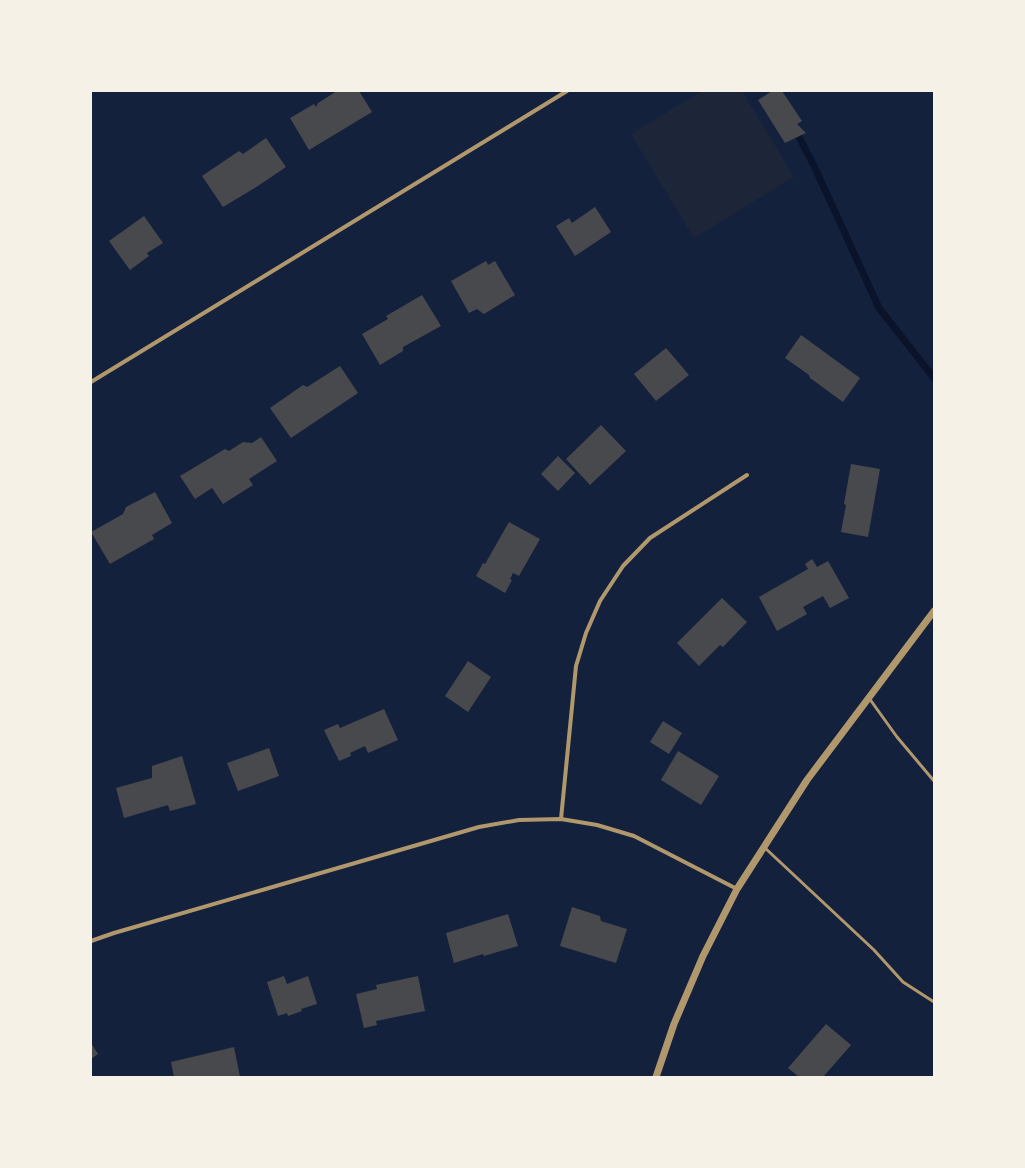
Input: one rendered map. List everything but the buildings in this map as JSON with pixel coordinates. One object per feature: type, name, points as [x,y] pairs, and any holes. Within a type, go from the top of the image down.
[{"type":"street","points":[[91,382],[567,91]]},
{"type":"street","points":[[561,819],[576,666],[586,633],[600,601],[623,566],[650,538],[747,475]]},
{"type":"street","points":[[656,1077],[674,1024],[703,956],[737,889],[806,780],[934,610]]},
{"type":"street","points":[[91,941],[479,827],[519,820],[561,819],[597,825],[634,836],[737,889]]},
{"type":"lane","points":[[868,698],[897,738],[934,781]]},
{"type":"lane","points":[[764,847],[874,950],[903,982],[934,1002]]},
{"type":"shaded area","points":[[702,91],[742,91],[794,177],[694,238],[631,134]]},
{"type":"waterway","points":[[795,129],[816,170],[879,308],[934,378]]}]
